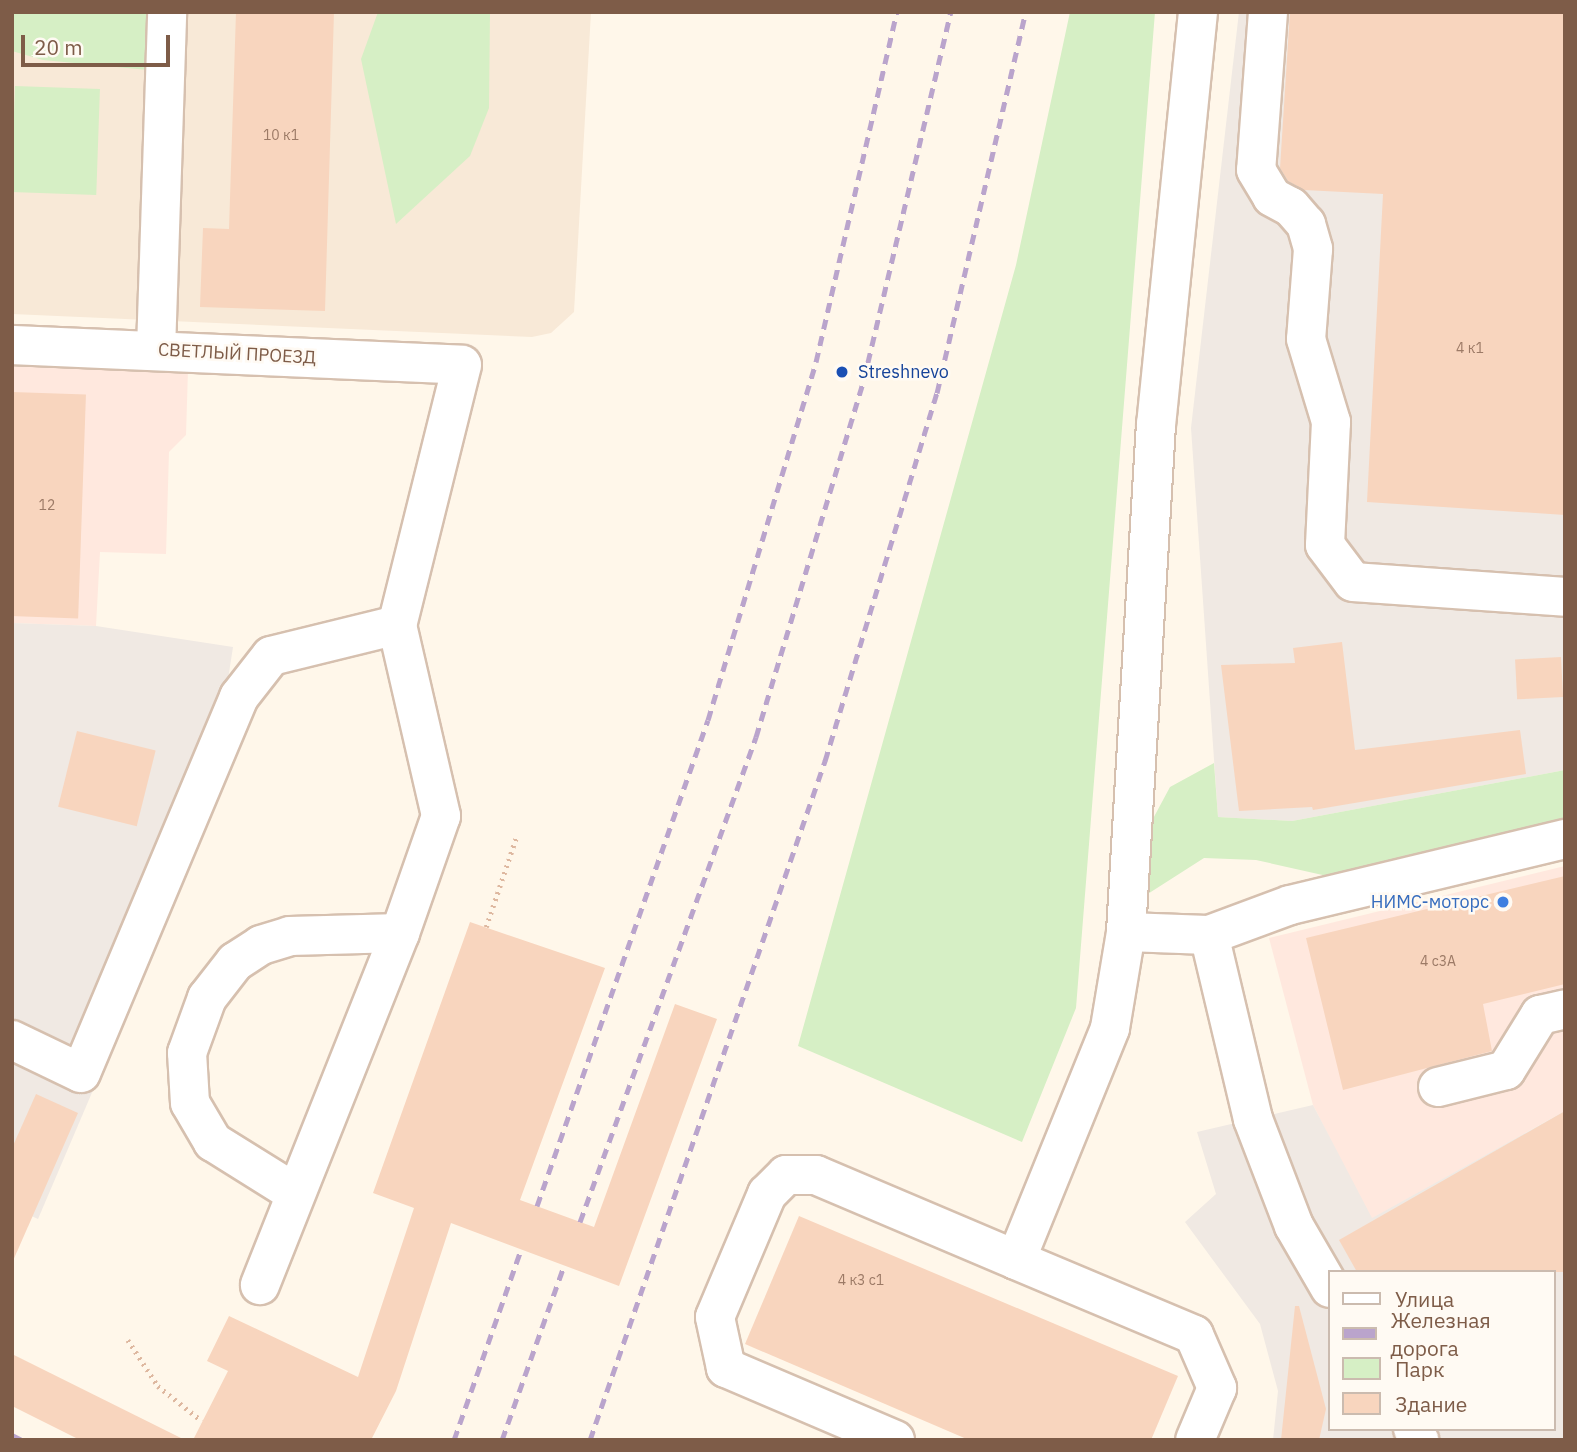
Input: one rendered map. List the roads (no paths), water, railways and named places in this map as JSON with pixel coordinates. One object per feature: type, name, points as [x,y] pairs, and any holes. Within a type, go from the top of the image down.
[{"type":"street","points":[[156,350],[167,12]]},
{"type":"street","points":[[1016,1260],[1110,1028],[1126,932],[1156,424],[1198,12]]},
{"type":"street","points":[[1268,12],[1256,170],[1272,197],[1291,207],[1306,224],[1313,249],[1307,339],[1331,422],[1325,545],[1353,582],[1565,597]]},
{"type":"street","name":"СВЕТЛЫЙ ПРОЕЗД","points":[[12,345],[461,366],[397,625]]},
{"type":"street","points":[[12,1040],[81,1073],[239,697],[271,656],[397,625],[441,816],[400,933],[260,1285]]},
{"type":"street","points":[[1126,932],[1209,935],[1290,905],[1565,839]]},
{"type":"street","points":[[295,1193],[213,1142],[190,1103],[187,1053],[207,998],[235,962],[280,939],[400,933]]},
{"type":"street","points":[[1209,935],[1253,1119],[1294,1226],[1328,1285]]},
{"type":"street","points":[[1438,1087],[1506,1070],[1540,1015],[1565,1009]]},
{"type":"street","points":[[895,1440],[726,1368],[715,1317],[767,1194],[786,1175],[816,1175],[1194,1335],[1217,1388],[1195,1440]]},
{"type":"railway","points":[[537,1206],[708,720],[816,362],[897,12]]},
{"type":"railway","points":[[580,1222],[756,737],[864,379],[951,12]]},
{"type":"railway","points":[[590,1440],[825,761],[937,393],[1026,12]]},
{"type":"railway","points":[[454,1440],[521,1250]]},
{"type":"railway","points":[[502,1440],[564,1266]]},
{"type":"railway","points":[[12,1435],[22,1440]]},
{"type":"place","name":"Streshnevo","points":[[842,372]]},
{"type":"place","name":"НИМС-моторс","points":[[1503,902]]}]
